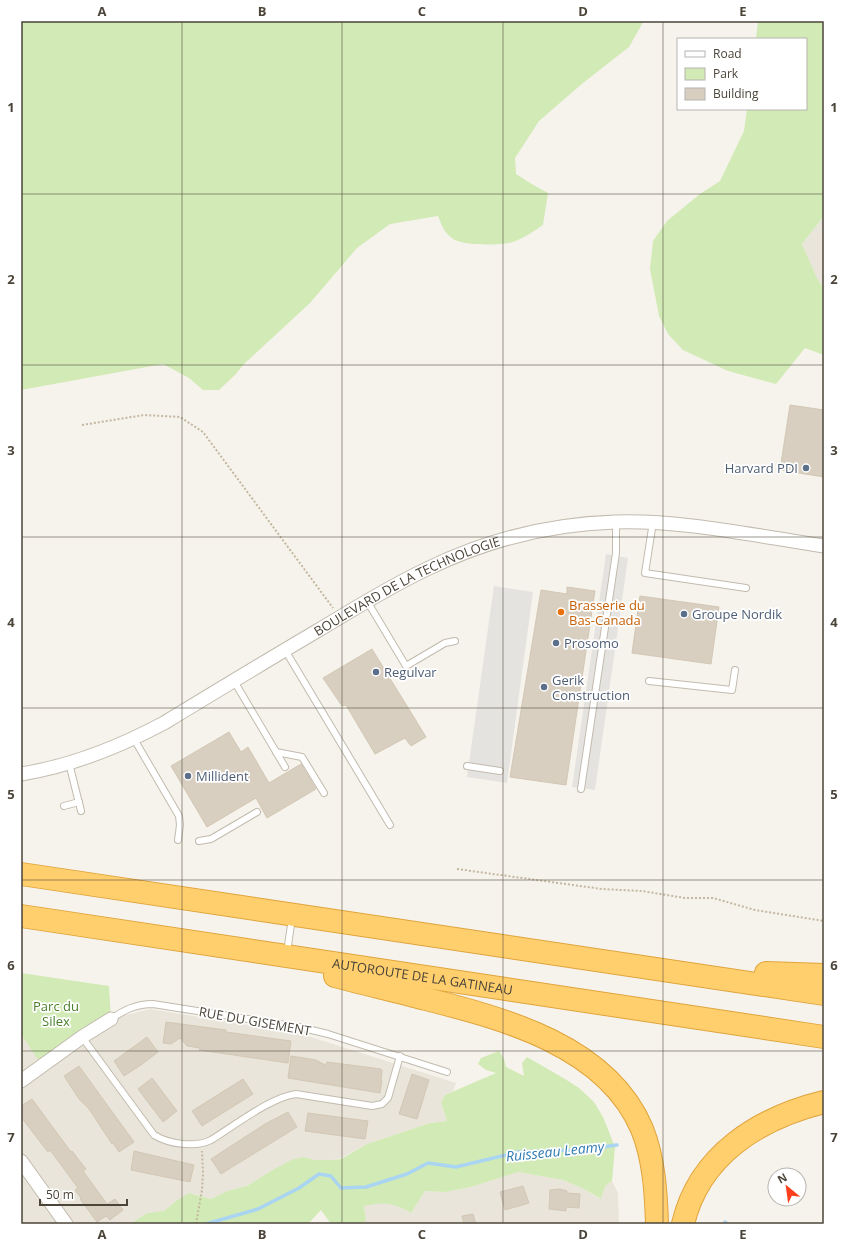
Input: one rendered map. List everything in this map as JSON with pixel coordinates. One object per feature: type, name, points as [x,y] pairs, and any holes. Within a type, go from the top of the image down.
[{"type":"highway","points":[[21,874],[824,994]]},
{"type":"highway","points":[[21,916],[210,945],[285,960],[494,1017],[540,1035],[579,1057],[600,1073],[617,1090],[631,1108],[641,1128],[650,1152],[653,1172],[656,1224]]},
{"type":"highway","name":"AUTOROUTE DE LA GATINEAU","points":[[285,960],[824,1037]]},
{"type":"highway","points":[[643,967],[824,975]]},
{"type":"highway","points":[[683,1224],[687,1209],[697,1188],[714,1164],[734,1143],[753,1130],[776,1118],[824,1102]]},
{"type":"street","name":"BOULEVARD DE LA TECHNOLOGIE","points":[[21,774],[69,763],[134,739],[164,723],[367,601],[430,567],[491,543],[546,529],[569,525],[616,522],[653,522],[693,526],[824,546]]},
{"type":"street","points":[[21,1081],[82,1037],[111,1019]]},
{"type":"street","points":[[21,1161],[66,1224]]},
{"type":"lane","points":[[581,789],[616,553],[616,522]]},
{"type":"lane","points":[[653,522],[645,573],[746,588]]},
{"type":"lane","points":[[367,601],[406,666],[445,643],[455,641]]},
{"type":"lane","points":[[285,650],[390,825]]},
{"type":"lane","points":[[649,681],[732,690],[735,670]]},
{"type":"lane","points":[[234,681],[285,767]]},
{"type":"lane","points":[[134,739],[179,816],[180,825],[178,840]]},
{"type":"lane","points":[[276,752],[302,757],[324,793]]},
{"type":"lane","points":[[69,763],[81,811]]},
{"type":"lane","points":[[467,766],[500,771]]},
{"type":"lane","points":[[64,806],[79,802]]},
{"type":"lane","points":[[199,841],[211,839],[257,812]]},
{"type":"lane","points":[[285,960],[292,915]]},
{"type":"lane","name":"RUE DU GISEMENT","points":[[111,1019],[125,1009],[146,1004],[153,1004],[299,1026],[400,1056],[447,1072]]},
{"type":"lane","points":[[82,1037],[154,1135],[160,1139],[189,1144],[201,1144],[211,1140],[275,1100],[289,1095],[296,1094],[372,1106],[382,1104],[388,1098],[400,1056]]},
{"type":"path","points":[[82,425],[144,415],[180,417],[203,432],[340,617]]},
{"type":"path","points":[[457,869],[602,889],[642,891],[685,898],[713,898],[755,910],[824,921]]},
{"type":"path","points":[[196,1224],[202,1190],[203,1173],[201,1144]]},
{"type":"shaded area","points":[[824,216],[824,289],[817,278],[802,244]]},
{"type":"shaded area","points":[[606,554],[628,558],[595,790],[572,787]]},
{"type":"shaded area","points":[[494,586],[533,592],[507,783],[467,777]]},
{"type":"shaded area","points":[[150,1009],[298,1033],[456,1083],[453,1091],[445,1095],[441,1102],[447,1121],[430,1123],[367,1144],[341,1158],[332,1160],[315,1160],[304,1157],[269,1172],[247,1186],[227,1191],[211,1199],[194,1194],[176,1201],[164,1211],[147,1213],[130,1224],[21,1224],[21,1034],[42,1065],[111,1019]]},
{"type":"shaded area","points":[[518,1172],[563,1180],[584,1189],[600,1199],[605,1186],[612,1181],[618,1193],[619,1224],[359,1224],[366,1220],[364,1206],[383,1202],[398,1206],[411,1213],[425,1191],[445,1192],[471,1187]]},
{"type":"green space","points":[[21,21],[643,21],[629,47],[583,83],[539,121],[515,158],[516,174],[548,193],[543,225],[529,234],[508,243],[475,244],[460,242],[449,236],[444,230],[438,216],[390,224],[357,248],[310,303],[244,364],[219,390],[203,390],[189,378],[163,364],[21,390]]},
{"type":"green space","points":[[758,21],[824,21],[824,216],[802,244],[817,278],[824,289],[824,355],[805,348],[776,384],[728,371],[683,350],[668,334],[659,316],[650,269],[653,241],[667,221],[700,194],[720,181],[744,131],[747,110],[807,110],[807,38],[756,38]]},
{"type":"green space","name":"Parc du Silex","points":[[21,973],[109,986],[111,1019],[42,1066],[21,1034]]},
{"type":"green space","points":[[499,1051],[504,1059],[506,1067],[524,1076],[522,1063],[527,1057],[579,1088],[594,1102],[603,1117],[615,1147],[612,1181],[605,1186],[601,1199],[584,1189],[563,1180],[518,1172],[471,1187],[445,1192],[425,1191],[411,1213],[388,1204],[364,1206],[366,1221],[359,1224],[331,1224],[321,1210],[308,1224],[130,1224],[147,1213],[164,1211],[189,1193],[211,1199],[227,1191],[247,1186],[291,1160],[304,1157],[315,1160],[341,1159],[367,1144],[430,1123],[447,1121],[441,1102],[445,1095],[496,1073],[486,1070],[478,1064],[481,1058]]},
{"type":"building","points":[[790,405],[824,410],[824,477],[780,470]]},
{"type":"building","points":[[567,587],[595,591],[566,785],[510,777],[541,590],[567,594]]},
{"type":"building","points":[[640,596],[719,607],[711,664],[632,653]]},
{"type":"building","points":[[372,649],[426,737],[411,746],[405,738],[375,754],[346,705],[342,706],[323,678]]},
{"type":"building","points":[[229,732],[241,752],[248,747],[269,783],[301,764],[316,789],[267,818],[256,798],[207,827],[171,766]]},
{"type":"building","points":[[166,1022],[291,1041],[288,1063],[199,1050],[200,1048],[187,1046],[180,1038],[171,1044],[163,1043]]},
{"type":"building","points":[[147,1037],[158,1052],[124,1076],[114,1061]]},
{"type":"building","points":[[291,1056],[316,1060],[325,1065],[327,1062],[381,1069],[382,1081],[380,1093],[288,1078]]},
{"type":"building","points":[[79,1066],[134,1142],[119,1152],[89,1109],[79,1099],[64,1076]]},
{"type":"building","points":[[412,1074],[429,1080],[417,1119],[399,1114]]},
{"type":"building","points":[[152,1078],[177,1111],[163,1122],[138,1089]]},
{"type":"building","points":[[243,1079],[253,1094],[202,1126],[192,1111]]},
{"type":"building","points":[[32,1099],[71,1152],[72,1151],[86,1169],[83,1171],[107,1204],[115,1199],[123,1210],[110,1220],[106,1216],[97,1222],[80,1199],[81,1198],[75,1190],[78,1188],[50,1150],[48,1152],[21,1117],[21,1106]]},
{"type":"building","points":[[288,1112],[297,1127],[221,1174],[211,1159],[265,1124]]},
{"type":"building","points":[[308,1113],[368,1121],[365,1139],[305,1131]]},
{"type":"building","points":[[134,1151],[194,1165],[190,1182],[131,1170]]},
{"type":"building","points":[[523,1186],[529,1203],[505,1210],[500,1192]]},
{"type":"building","points":[[560,1189],[567,1191],[567,1193],[580,1194],[579,1208],[566,1207],[566,1211],[549,1209],[550,1190]]},
{"type":"building","points":[[473,1214],[476,1224],[464,1224],[462,1216]]},
{"type":"waterway","name":"Ruisseau Leamy","points":[[206,1224],[258,1209],[299,1188],[319,1174],[331,1176],[341,1188],[366,1187],[407,1174],[428,1163],[456,1167],[518,1152],[578,1150],[617,1145]]},
{"type":"place","name":"Harvard PDI","points":[[806,468]]},
{"type":"place","name":"Brasserie du Bas-Canada","points":[[561,612]]},
{"type":"place","name":"Groupe Nordik","points":[[684,614]]},
{"type":"place","name":"Prosomo","points":[[556,643]]},
{"type":"place","name":"Regulvar","points":[[376,672]]},
{"type":"place","name":"Gerik Construction","points":[[544,687]]},
{"type":"place","name":"Millident","points":[[188,776]]}]
